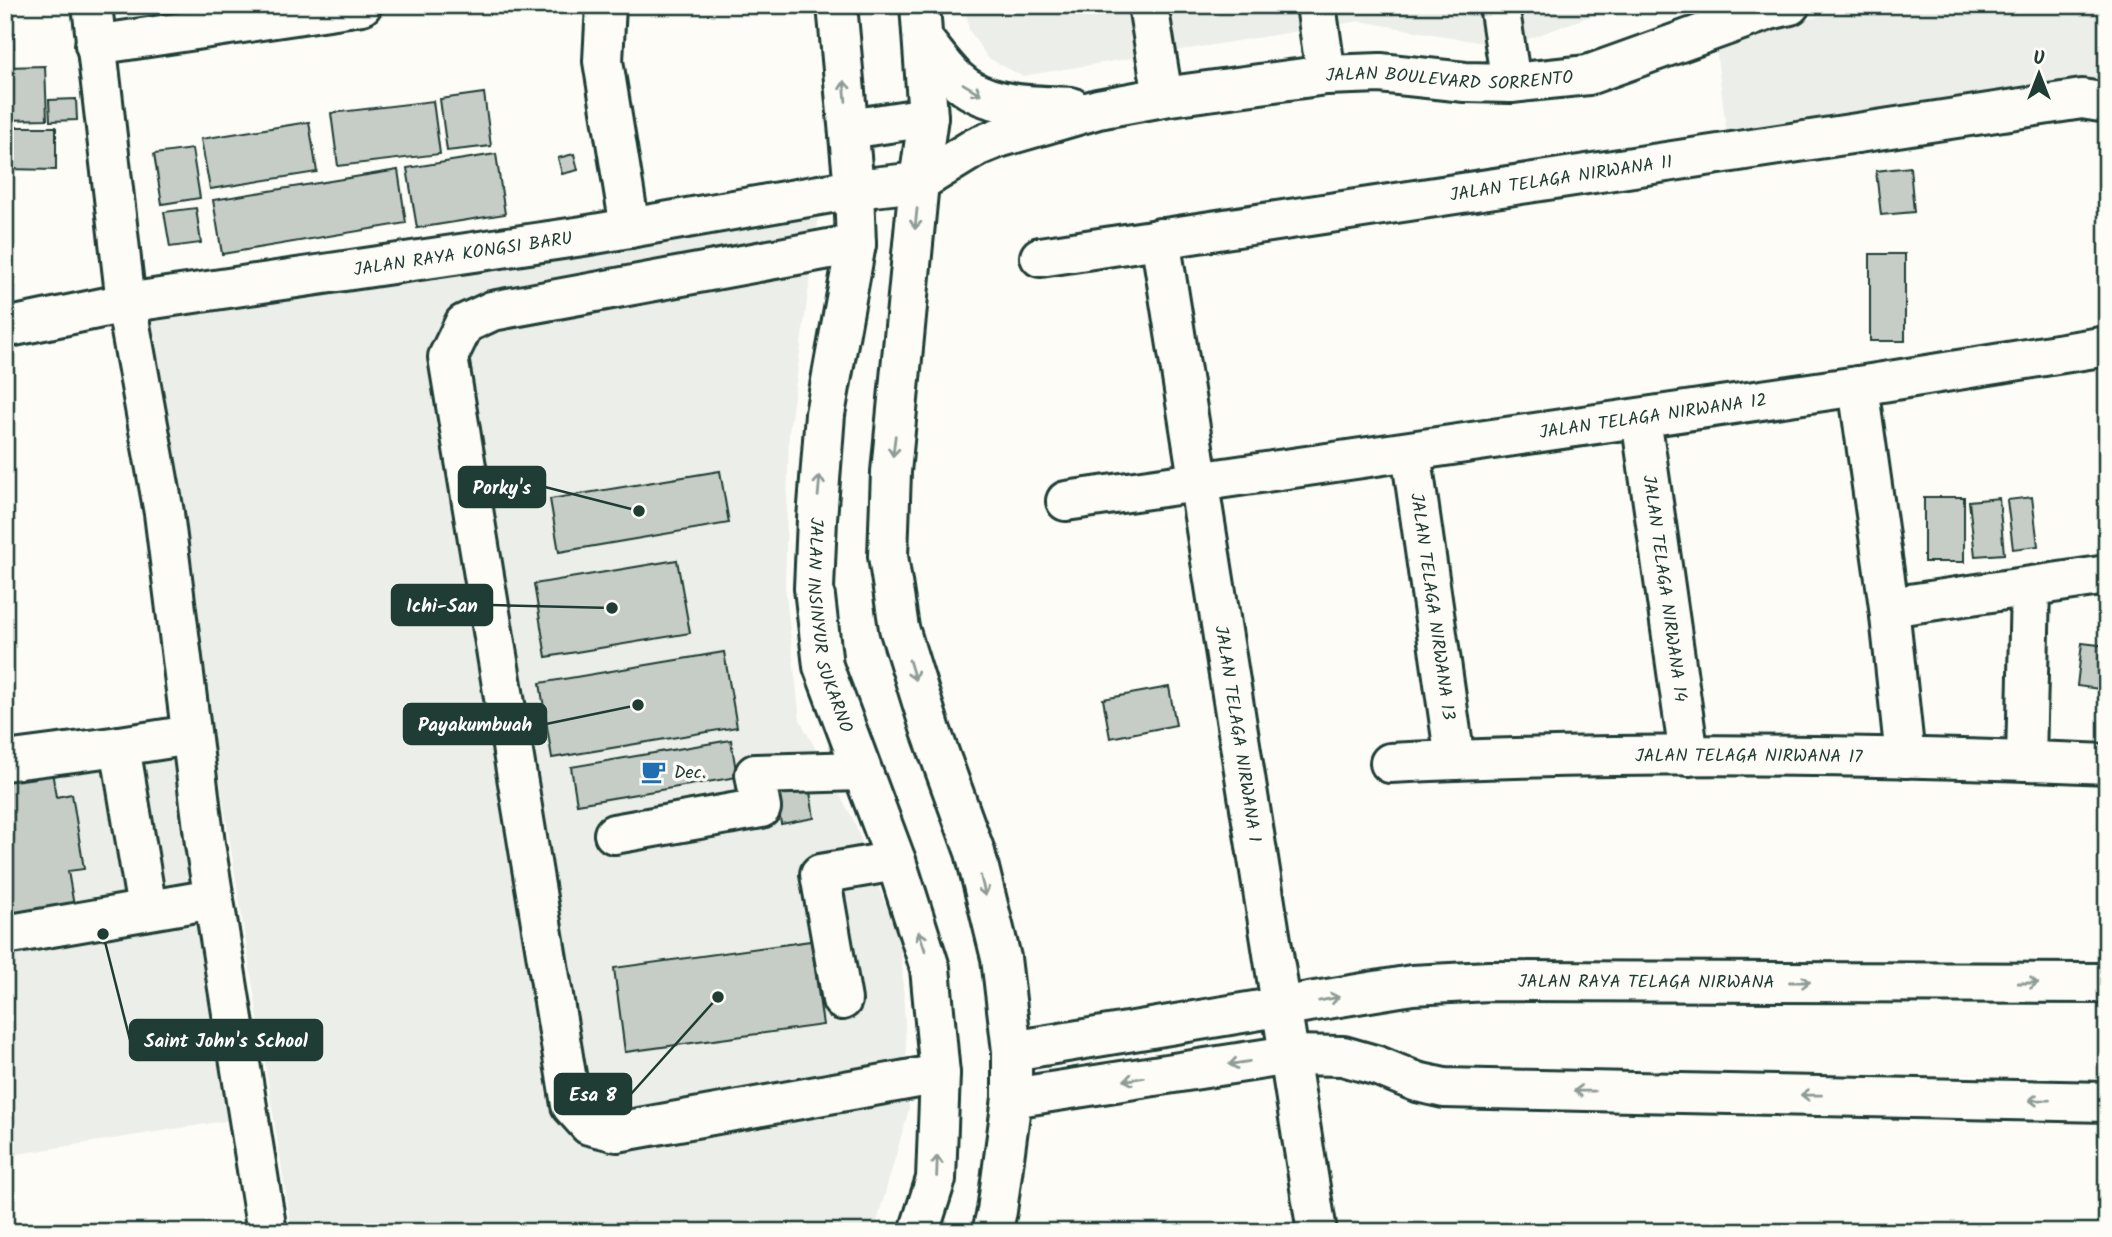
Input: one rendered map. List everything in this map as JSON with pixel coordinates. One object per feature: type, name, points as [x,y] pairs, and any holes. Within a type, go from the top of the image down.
[{"type":"street","points":[[92,5],[126,303],[164,513],[213,899],[267,1232]]},
{"type":"street","points":[[95,45],[362,5]]},
{"type":"street","points":[[607,5],[603,61],[630,228]]},
{"type":"street","name":"JALAN INSINYUR SUKARNO","points":[[837,5],[854,190],[856,244],[825,414],[814,588],[823,666],[896,861],[930,968],[940,1074],[936,1179],[919,1232]]},
{"type":"street","points":[[1148,5],[1163,97]]},
{"type":"street","points":[[1316,5],[1326,75]]},
{"type":"street","points":[[1499,5],[1511,83]]},
{"type":"street","name":"JALAN BOULEVARD SORRENTO","points":[[919,182],[976,147],[998,138],[1098,109],[1163,97],[1326,75],[1380,74],[1511,83],[1588,75],[1769,10],[1790,5]]},
{"type":"street","points":[[922,23],[928,117],[919,182],[891,472],[888,556],[900,628],[931,731],[975,852],[1001,958],[1012,1051],[1012,1098],[992,1232]]},
{"type":"street","name":"JALAN BOULEVARD SORRENTO","points":[[922,23],[957,80],[989,99],[1098,109]]},
{"type":"street","name":"JALAN TELAGA NIRWANA 11","points":[[1040,257],[1160,237],[2094,101]]},
{"type":"street","points":[[849,129],[928,117]]},
{"type":"street","name":"JALAN RAYA KONGSI BARU","points":[[5,328],[126,303],[919,182]]},
{"type":"street","name":"JALAN TELAGA NIRWANA 1","points":[[1160,237],[1317,1232]]},
{"type":"street","points":[[856,244],[492,311],[464,324],[448,357],[570,1105],[589,1125],[617,1132],[940,1074]]},
{"type":"street","name":"JALAN TELAGA NIRWANA 12","points":[[1066,501],[1858,386],[2107,346]]},
{"type":"street","points":[[1858,386],[1889,607],[1905,758]]},
{"type":"street","name":"JALAN TELAGA NIRWANA 14","points":[[1641,418],[1689,756]]},
{"type":"street","name":"JALAN TELAGA NIRWANA 13","points":[[1411,452],[1455,760]]},
{"type":"street","points":[[1889,607],[2107,575]]},
{"type":"street","points":[[2026,761],[2030,588]]},
{"type":"street","points":[[5,761],[191,735]]},
{"type":"street","points":[[120,746],[147,909]]},
{"type":"street","name":"JALAN TELAGA NIRWANA 17","points":[[1390,763],[1689,756],[1905,758],[2107,764]]},
{"type":"street","points":[[614,834],[761,808],[755,774],[861,771]]},
{"type":"street","points":[[842,1000],[820,874],[896,861]]},
{"type":"street","points":[[5,935],[213,899]]},
{"type":"street","name":"JALAN RAYA TELAGA NIRWANA","points":[[1012,1051],[1412,985],[1489,981],[2107,983]]},
{"type":"street","points":[[1012,1098],[1290,1055],[1343,1056],[1378,1066],[1417,1082],[1444,1088],[2107,1102]]},
{"type":"shaded area","points":[[965,5],[1605,5],[1606,10],[1523,41],[1483,43],[1360,21],[1022,76],[988,58],[969,30]]},
{"type":"shaded area","points":[[1887,5],[2107,5],[2107,84],[1728,142],[1716,49],[1773,25]]},
{"type":"shaded area","points":[[819,214],[789,432],[785,586],[800,720],[853,819],[901,945],[909,1109],[874,1232],[292,1232],[149,334],[152,317]]},
{"type":"shaded area","points":[[168,722],[231,1120],[5,1156],[5,748]]},
{"type":"building","points":[[5,5],[12,5],[14,48],[5,48]]},
{"type":"building","points":[[45,66],[47,119],[5,120],[5,67]]},
{"type":"building","points":[[484,93],[491,146],[447,151],[440,99]]},
{"type":"building","points":[[76,99],[77,120],[50,121],[49,100]]},
{"type":"building","points":[[433,101],[440,154],[338,166],[331,113]]},
{"type":"building","points":[[309,122],[317,172],[210,189],[201,139]]},
{"type":"building","points":[[5,127],[56,127],[56,170],[5,169]]},
{"type":"building","points":[[192,149],[200,198],[162,204],[154,154]]},
{"type":"building","points":[[496,154],[505,214],[417,228],[407,168]]},
{"type":"building","points":[[574,154],[578,170],[562,174],[558,158]]},
{"type":"building","points":[[1910,167],[1914,212],[1881,215],[1876,171]]},
{"type":"building","points":[[398,170],[406,223],[222,254],[213,200]]},
{"type":"building","points":[[196,208],[201,243],[170,247],[164,212]]},
{"type":"building","points":[[1870,254],[1905,254],[1905,341],[1870,341]]},
{"type":"building","points":[[720,471],[729,523],[559,552],[550,499]]},
{"type":"building","points":[[1924,497],[1964,497],[1964,562],[1924,562]]},
{"type":"building","points":[[2032,497],[2038,546],[2013,549],[2007,500]]},
{"type":"building","points":[[1999,498],[2004,554],[1975,556],[1969,501]]},
{"type":"building","points":[[677,560],[690,633],[546,657],[534,584]]},
{"type":"building","points":[[2082,643],[2107,646],[2107,690],[2077,686]]},
{"type":"building","points":[[724,652],[737,727],[552,758],[540,683]]},
{"type":"building","points":[[1169,687],[1176,725],[1110,738],[1103,699]]},
{"type":"building","name":"Dec.","points":[[731,740],[737,777],[577,804],[571,767]]},
{"type":"building","points":[[50,758],[56,797],[72,794],[84,869],[68,871],[74,906],[5,917],[5,765]]},
{"type":"building","points":[[808,779],[814,818],[781,824],[775,784]]},
{"type":"building","points":[[811,941],[823,1025],[625,1052],[614,968]]},
{"type":"place","name":"Porky's","points":[[639,511]]},
{"type":"place","name":"Ichi-San","points":[[612,608]]},
{"type":"place","name":"Payakumbuah","points":[[638,705]]},
{"type":"place","name":"Dec.","points":[[654,772]]},
{"type":"place","name":"Saint John's School","points":[[103,934]]},
{"type":"place","name":"Esa 8","points":[[718,997]]}]
